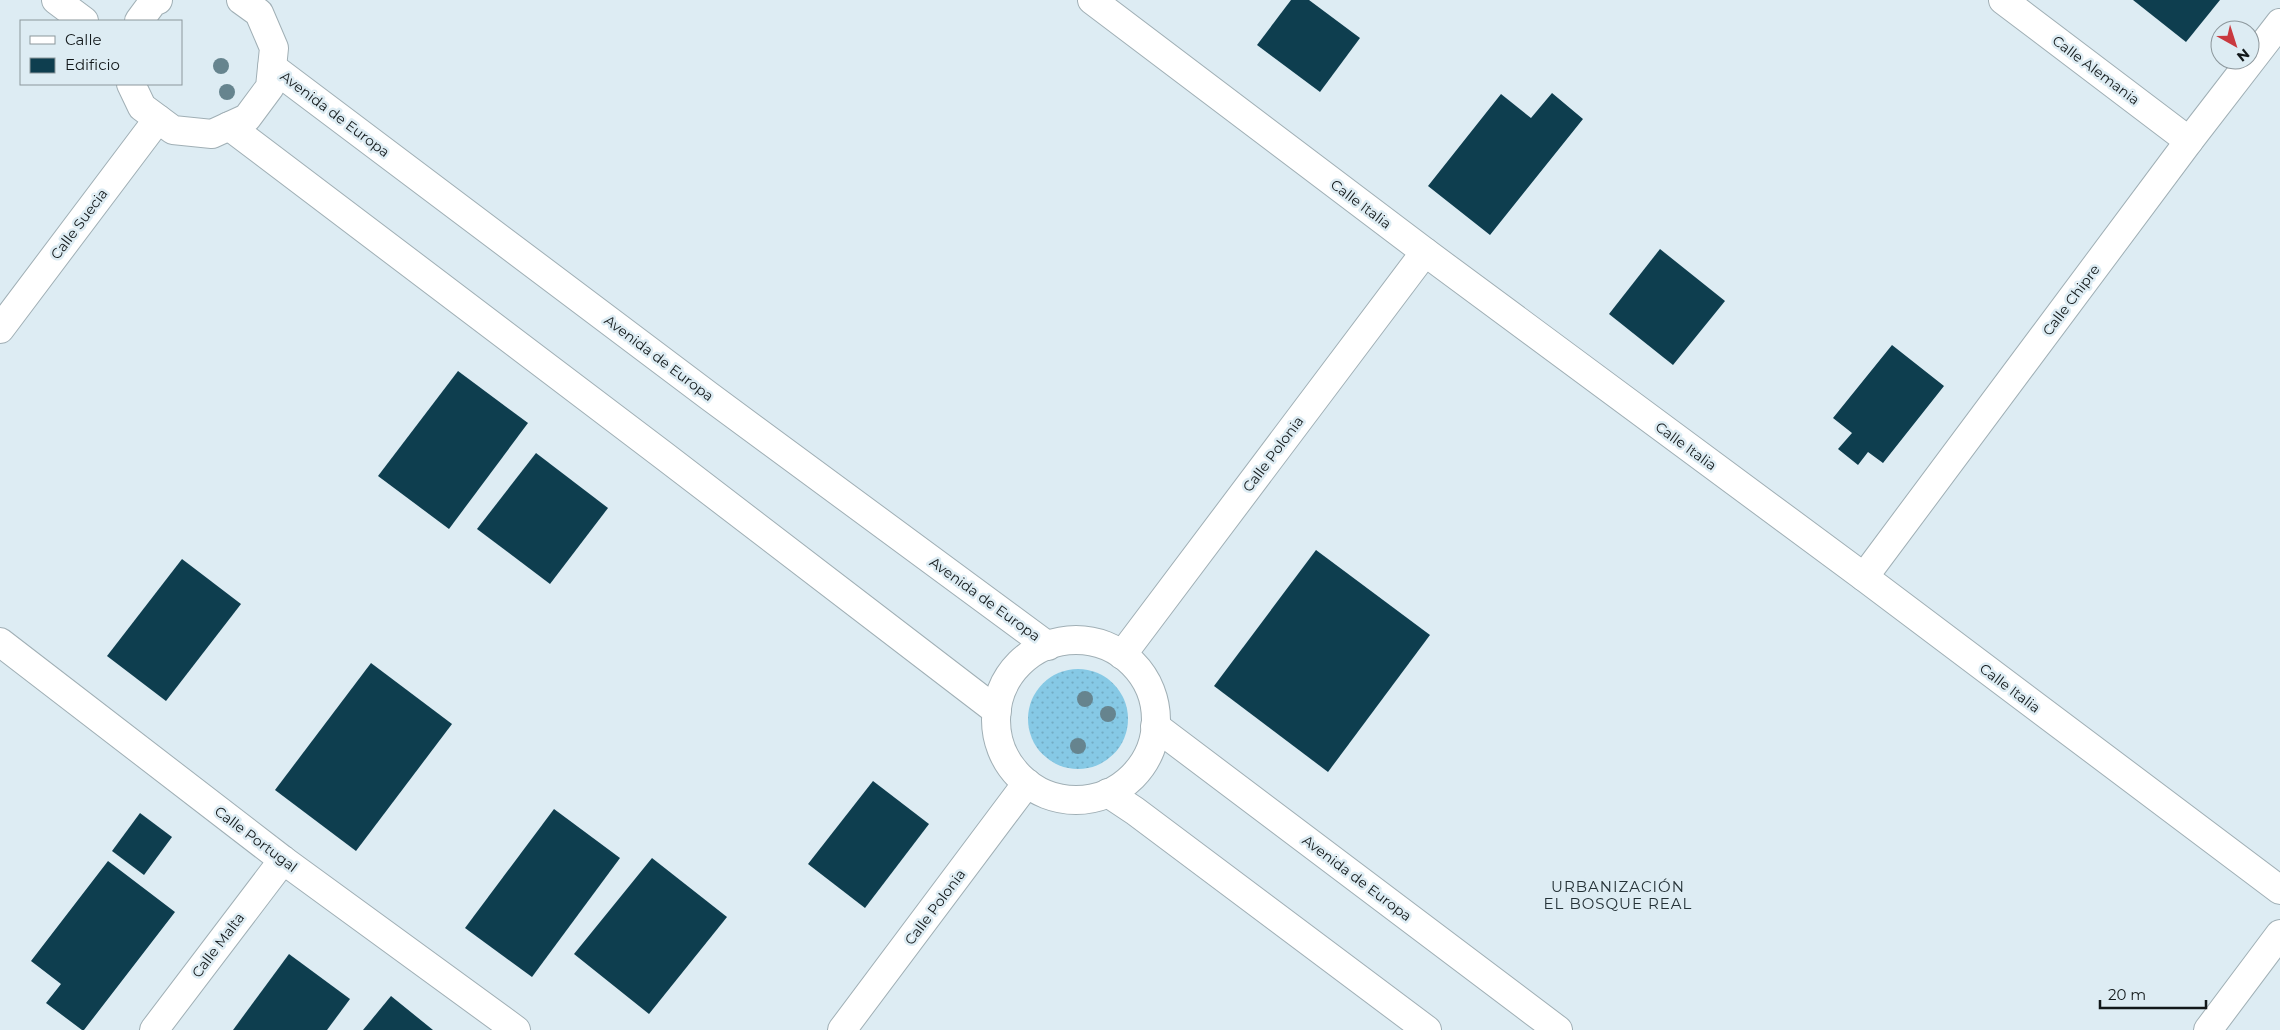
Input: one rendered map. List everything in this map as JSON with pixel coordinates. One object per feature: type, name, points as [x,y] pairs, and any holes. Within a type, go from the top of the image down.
[{"type":"street","points":[[56,0],[83,20]]},
{"type":"street","points":[[140,20],[153,2],[158,0]]},
{"type":"street","name":"Calle Italia","points":[[1092,0],[1425,252],[1864,577],[2280,890]]},
{"type":"street","name":"Calle Alemania","points":[[2003,0],[2189,141]]},
{"type":"street","points":[[131,85],[142,107],[173,130],[212,134],[247,118],[270,87],[274,48],[258,13],[243,1]]},
{"type":"street","name":"Calle Chipre","points":[[1864,577],[2189,141],[2280,23]]},
{"type":"street","name":"Avenida de Europa","points":[[272,67],[708,396],[1048,646]]},
{"type":"street","name":"Calle Suecia","points":[[0,329],[158,119]]},
{"type":"street","points":[[229,126],[997,711]]},
{"type":"street","name":"Calle Polonia","points":[[1122,655],[1425,252]]},
{"type":"street","points":[[1063,639],[1106,643],[1122,655],[1140,668],[1158,707],[1153,749],[1128,784],[1089,801],[1047,797],[1012,772],[995,733],[999,691],[1025,656],[1063,639]]},
{"type":"street","name":"Calle Portugal","points":[[0,642],[283,860],[516,1030]]},
{"type":"street","name":"Avenida de Europa","points":[[1155,726],[1558,1030]]},
{"type":"street","name":"Calle Polonia","points":[[842,1030],[1027,783]]},
{"type":"street","points":[[1108,793],[1135,811],[1428,1030]]},
{"type":"street","name":"Calle Malta","points":[[154,1030],[283,860]]},
{"type":"street","points":[[2208,1030],[2280,934]]},
{"type":"shaded area","points":[[1078,669],[1097,673],[1113,684],[1124,700],[1128,719],[1124,738],[1113,754],[1097,765],[1078,769],[1059,765],[1043,754],[1032,738],[1028,719],[1032,700],[1043,684],[1059,673]]},
{"type":"building","points":[[1291,0],[1309,0],[1360,38],[1320,92],[1257,45]]},
{"type":"building","points":[[2133,0],[2220,0],[2186,42]]},
{"type":"building","points":[[1552,93],[1583,119],[1490,235],[1428,186],[1501,94],[1531,118]]},
{"type":"building","points":[[1660,249],[1725,301],[1673,365],[1609,314]]},
{"type":"building","points":[[1892,345],[1944,386],[1883,463],[1868,452],[1858,465],[1838,449],[1852,433],[1833,418]]},
{"type":"building","points":[[458,371],[528,423],[449,529],[378,476]]},
{"type":"building","points":[[536,453],[608,508],[550,584],[477,529]]},
{"type":"building","points":[[1316,550],[1430,635],[1328,772],[1214,686]]},
{"type":"building","points":[[182,559],[241,604],[166,701],[107,656]]},
{"type":"building","points":[[371,663],[452,724],[356,851],[275,790]]},
{"type":"building","points":[[873,781],[929,824],[865,908],[808,864]]},
{"type":"building","points":[[554,809],[620,858],[532,977],[465,928]]},
{"type":"building","points":[[140,813],[172,837],[144,875],[112,851]]},
{"type":"building","points":[[652,858],[727,917],[649,1014],[574,954]]},
{"type":"building","points":[[108,861],[175,912],[84,1030],[82,1030],[46,1003],[61,984],[31,961]]},
{"type":"building","points":[[289,954],[350,999],[327,1030],[233,1030]]},
{"type":"building","points":[[391,996],[433,1030],[363,1030]]},
{"type":"district","name":"URBANIZACIÓN EL BOSQUE REAL","points":[[1618,894]]}]
